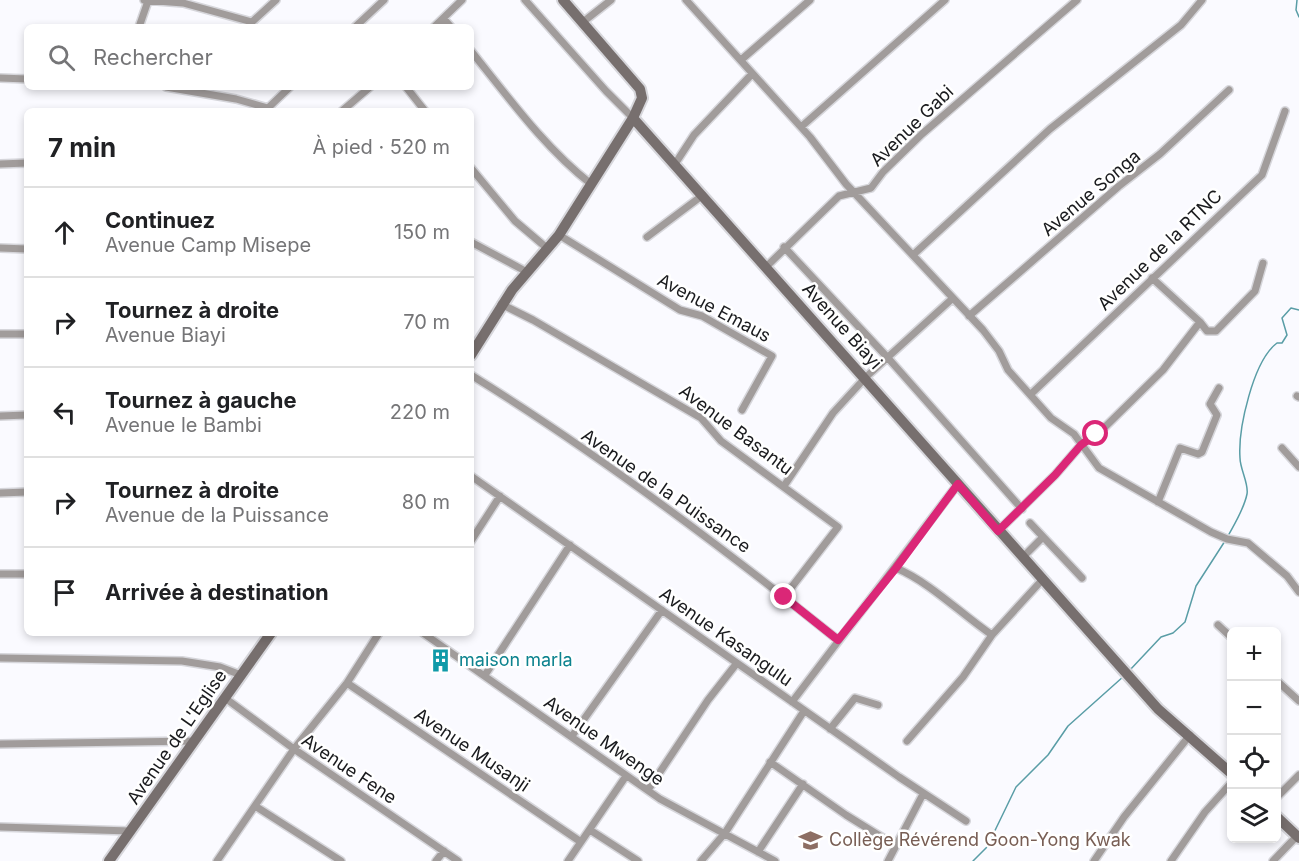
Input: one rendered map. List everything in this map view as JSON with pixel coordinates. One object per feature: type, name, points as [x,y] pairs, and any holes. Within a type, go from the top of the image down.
[{"type":"street","points":[[140,24],[146,0],[183,3],[252,22],[276,0]]},
{"type":"street","points":[[360,24],[384,0]]},
{"type":"street","points":[[437,24],[462,0]]},
{"type":"street","points":[[525,0],[606,92],[633,118]]},
{"type":"street","points":[[476,336],[559,235],[641,102],[642,92],[563,0]]},
{"type":"street","points":[[583,22],[611,0]]},
{"type":"street","points":[[686,0],[801,127],[854,192],[914,254],[993,343],[1008,370],[1051,418],[1071,431],[1100,468],[1211,532],[1227,539],[1248,543],[1287,576],[1299,592]]},
{"type":"street","points":[[741,60],[810,0]]},
{"type":"street","points":[[801,127],[945,0]]},
{"type":"street","name":"Avenue Gabi","points":[[767,266],[830,202],[839,196],[870,188],[882,172],[922,134],[1077,0]]},
{"type":"street","points":[[914,254],[1050,129],[1181,25],[1202,0]]},
{"type":"street","points":[[444,18],[449,24]]},
{"type":"street","points":[[474,55],[541,139],[591,184]]},
{"type":"street","points":[[675,164],[694,135],[752,74]]},
{"type":"street","points":[[0,78],[24,79]]},
{"type":"street","points":[[184,90],[236,99],[268,108],[287,90]]},
{"type":"street","points":[[346,108],[366,90]]},
{"type":"street","points":[[408,90],[423,108]]},
{"type":"street","name":"Avenue Songa","points":[[969,316],[1111,193],[1160,154],[1229,90]]},
{"type":"street","name":"Avenue de la RTNC","points":[[1031,394],[1262,175],[1285,111]]},
{"type":"street","name":"Avenue Biayi","points":[[633,118],[866,377],[998,531],[1158,709],[1227,769]]},
{"type":"street","points":[[0,164],[24,163]]},
{"type":"street","points":[[474,172],[515,221],[548,249]]},
{"type":"street","points":[[647,237],[703,195]]},
{"type":"street","name":"Avenue Emaus","points":[[559,235],[680,310],[702,316],[772,356],[742,410]]},
{"type":"street","points":[[474,244],[527,272]]},
{"type":"street","points":[[784,247],[888,358],[1022,509]]},
{"type":"street","points":[[0,248],[24,249]]},
{"type":"street","points":[[1152,278],[1200,321],[1207,331],[1216,331],[1255,291],[1263,263]]},
{"type":"street","points":[[784,486],[823,425],[866,377],[953,298]]},
{"type":"street","name":"Avenue Basantu","points":[[501,304],[701,418],[721,441],[839,528],[784,597]]},
{"type":"street","points":[[998,531],[1022,509],[1081,445],[1106,426],[1163,370],[1200,321]]},
{"type":"street","points":[[0,334],[24,334]]},
{"type":"street","name":"Avenue de la Puissance","points":[[474,377],[564,437],[740,562],[838,640]]},
{"type":"street","points":[[1158,502],[1180,448],[1198,454],[1202,452],[1217,415],[1210,404],[1219,388]]},
{"type":"street","points":[[0,416],[24,415]]},
{"type":"street","points":[[1282,448],[1299,466]]},
{"type":"street","name":"Avenue Kasangulu","points":[[474,478],[923,794],[966,821]]},
{"type":"street","points":[[792,702],[958,484]]},
{"type":"street","points":[[0,493],[24,492]]},
{"type":"street","points":[[474,536],[500,496]]},
{"type":"street","points":[[1030,523],[1082,578]]},
{"type":"street","points":[[1023,557],[1043,537]]},
{"type":"street","points":[[485,675],[570,546]]},
{"type":"street","points":[[896,568],[925,582],[948,604],[993,635]]},
{"type":"street","points":[[0,574],[24,574]]},
{"type":"street","points":[[908,741],[963,677],[993,635],[1043,579]]},
{"type":"street","points":[[572,736],[662,610]]},
{"type":"street","points":[[1218,625],[1227,633]]},
{"type":"street","name":"Avenue de L'Eglise","points":[[109,861],[268,636]]},
{"type":"street","points":[[217,861],[294,749],[347,683],[377,636]]},
{"type":"street","name":"Avenue Mwenge","points":[[427,636],[678,810],[775,861]]},
{"type":"street","points":[[0,658],[182,662],[220,667],[241,675]]},
{"type":"street","points":[[648,790],[708,700],[737,663]]},
{"type":"street","points":[[1277,681],[1299,701]]},
{"type":"street","name":"Avenue Musanji","points":[[347,683],[581,842]]},
{"type":"street","name":"Avenue Fene","points":[[225,698],[294,749],[458,861]]},
{"type":"street","points":[[830,729],[855,698],[878,705]]},
{"type":"street","points":[[701,861],[725,833],[804,711]]},
{"type":"street","points":[[1094,861],[1124,817],[1190,735]]},
{"type":"street","points":[[0,744],[194,741]]},
{"type":"street","points":[[770,762],[846,815],[896,846]]},
{"type":"street","points":[[1281,793],[1299,775]]},
{"type":"street","points":[[568,861],[626,776]]},
{"type":"street","points":[[758,852],[803,784]]},
{"type":"street","points":[[1172,861],[1205,812],[1227,788]]},
{"type":"street","points":[[888,861],[923,794]]},
{"type":"street","points":[[255,806],[341,861]]},
{"type":"street","points":[[1273,861],[1298,837],[1281,821]]},
{"type":"street","points":[[0,827],[130,831]]},
{"type":"street","points":[[590,830],[638,861]]},
{"type":"street","points":[[436,861],[444,852]]},
{"type":"waterway","points":[[1297,0],[1296,10],[1299,17]]},
{"type":"waterway","points":[[1228,536],[1242,510],[1247,494],[1240,462],[1240,445],[1244,414],[1254,380],[1268,352],[1277,343],[1282,343],[1287,335],[1282,318],[1291,308],[1299,310]]},
{"type":"waterway","points":[[1129,671],[1161,637],[1173,633],[1185,622],[1196,586],[1225,541]]},
{"type":"waterway","points":[[973,861],[987,847],[1016,787],[1048,755],[1068,726],[1124,676]]},
{"type":"place","name":"maison marla","points":[[441,660]]},
{"type":"place","name":"Collège Révérend Goon-Yong Kwak","points":[[811,840]]},
{"type":"route","points":[[784,597],[838,640],[896,568],[958,484],[998,531],[1055,475],[1081,445],[1096,434]]}]
